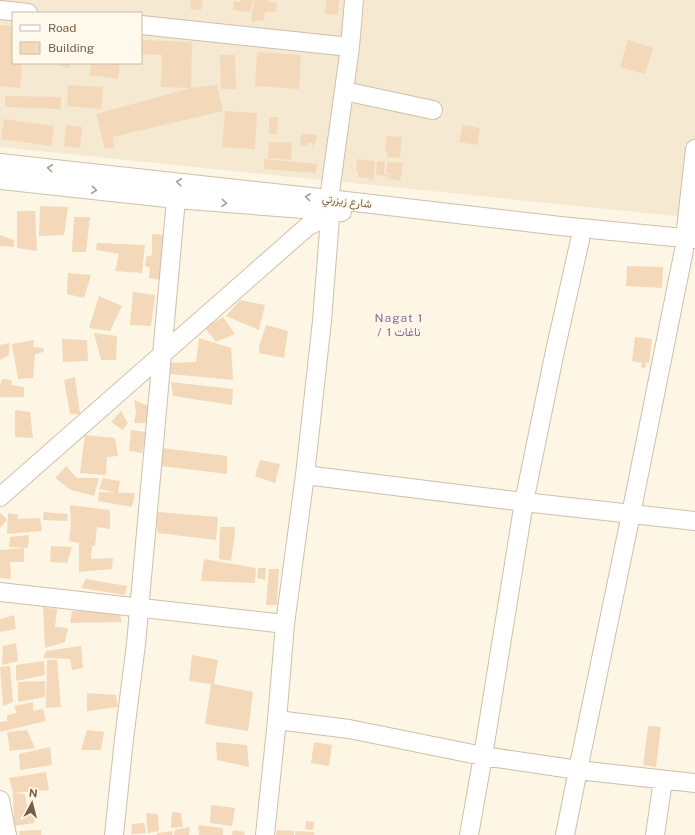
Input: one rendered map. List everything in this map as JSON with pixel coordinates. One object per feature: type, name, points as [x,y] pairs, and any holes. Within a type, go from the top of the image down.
[{"type":"street","points":[[265,835],[285,624],[305,475],[322,321],[329,209],[350,47],[354,0]]},
{"type":"street","points":[[0,10],[19,12]]},
{"type":"street","points":[[142,25],[350,47]]},
{"type":"street","points":[[344,91],[433,110]]},
{"type":"street","points":[[565,835],[631,514],[690,245],[695,149]]},
{"type":"street","name":"شارع زيزرتي","points":[[0,163],[329,209],[580,240],[690,245]]},
{"type":"street","name":"شارع زيزرتي","points":[[0,180],[176,200],[318,211],[329,209],[552,225],[690,245]]},
{"type":"street","points":[[114,835],[139,608],[176,200]]},
{"type":"street","points":[[0,498],[308,226],[321,220],[329,209]]},
{"type":"street","points":[[470,835],[524,502],[580,240]]},
{"type":"street","points":[[305,475],[695,521]]},
{"type":"street","points":[[0,592],[285,624]]},
{"type":"street","points":[[277,720],[349,729],[483,756],[578,770],[695,783]]},
{"type":"street","points":[[655,835],[663,780]]},
{"type":"street","points":[[0,800],[7,835]]},
{"type":"shaded area","points":[[0,0],[695,0],[695,218],[0,147]]},
{"type":"building","points":[[191,0],[203,0],[201,10],[190,9]]},
{"type":"building","points":[[241,0],[253,0],[250,12],[233,10],[234,2],[241,2]]},
{"type":"building","points":[[254,0],[268,0],[268,2],[277,3],[276,12],[265,12],[264,20],[251,22]]},
{"type":"building","points":[[327,0],[339,0],[338,15],[325,14]]},
{"type":"building","points":[[0,25],[12,26],[12,64],[22,64],[20,88],[0,86]]},
{"type":"building","points":[[142,40],[192,42],[191,88],[161,87],[162,55],[142,54]]},
{"type":"building","points":[[628,40],[653,48],[645,74],[620,67]]},
{"type":"building","points":[[257,52],[301,55],[299,89],[255,86]]},
{"type":"building","points":[[220,55],[235,55],[236,89],[221,89]]},
{"type":"building","points":[[58,64],[71,64],[70,68],[58,66]]},
{"type":"building","points":[[91,64],[120,64],[118,79],[90,75]]},
{"type":"building","points":[[68,85],[103,87],[101,109],[67,106]]},
{"type":"building","points":[[217,85],[223,111],[112,137],[115,147],[105,149],[96,114],[191,88]]},
{"type":"building","points":[[5,96],[61,97],[61,109],[5,107]]},
{"type":"building","points":[[225,111],[257,113],[255,149],[222,147]]},
{"type":"building","points":[[269,117],[278,117],[277,134],[269,134]]},
{"type":"building","points":[[4,119],[54,126],[51,146],[1,139]]},
{"type":"building","points":[[66,125],[82,127],[80,148],[64,146]]},
{"type":"building","points":[[463,125],[480,128],[477,145],[459,142]]},
{"type":"building","points":[[301,133],[317,135],[316,143],[314,143],[313,146],[312,143],[308,143],[308,146],[300,145]]},
{"type":"building","points":[[387,136],[402,137],[400,158],[387,157],[388,152],[385,152]]},
{"type":"building","points":[[269,142],[292,143],[291,160],[268,158]]},
{"type":"building","points":[[264,159],[317,164],[316,173],[264,169]]},
{"type":"building","points":[[357,159],[375,161],[373,180],[358,177],[358,171],[356,170]]},
{"type":"building","points":[[377,161],[385,162],[384,174],[389,174],[388,179],[386,179],[387,176],[376,175]]},
{"type":"building","points":[[388,162],[403,163],[400,181],[389,179],[390,173],[386,173]]},
{"type":"building","points":[[40,206],[68,207],[64,235],[39,236]]},
{"type":"building","points":[[17,211],[35,211],[37,251],[17,248]]},
{"type":"building","points":[[74,217],[90,217],[86,252],[72,252]]},
{"type":"building","points":[[152,234],[164,235],[161,280],[149,278],[150,268],[145,266],[146,257],[152,255]]},
{"type":"building","points":[[0,235],[14,240],[14,247],[0,246]]},
{"type":"building","points":[[97,243],[145,245],[142,273],[115,271],[119,254],[96,250]]},
{"type":"building","points":[[627,266],[663,267],[662,288],[626,286]]},
{"type":"building","points":[[68,273],[91,275],[84,298],[67,294]]},
{"type":"building","points":[[133,292],[155,295],[151,326],[130,325]]},
{"type":"building","points":[[99,296],[122,306],[110,331],[89,328]]},
{"type":"building","points":[[240,300],[265,305],[259,330],[226,316]]},
{"type":"building","points":[[223,317],[235,334],[216,342],[205,328]]},
{"type":"building","points":[[266,325],[288,331],[284,358],[259,353],[259,347]]},
{"type":"building","points":[[94,333],[117,336],[116,360],[101,360]]},
{"type":"building","points":[[635,337],[652,339],[649,363],[646,362],[645,368],[641,367],[642,363],[632,361]]},
{"type":"building","points":[[199,338],[231,348],[233,380],[170,374],[171,363],[196,362]]},
{"type":"building","points":[[62,339],[87,340],[88,361],[63,362]]},
{"type":"building","points":[[34,340],[33,347],[43,348],[44,352],[35,354],[33,378],[18,379],[12,344]]},
{"type":"building","points":[[9,343],[9,355],[0,360],[0,345]]},
{"type":"building","points":[[75,377],[80,414],[70,414],[64,380]]},
{"type":"building","points":[[2,379],[12,380],[11,385],[24,387],[24,397],[0,397],[0,385]]},
{"type":"building","points":[[171,382],[233,389],[232,405],[173,396]]},
{"type":"building","points":[[134,400],[149,406],[147,423],[134,423],[136,412]]},
{"type":"building","points":[[15,410],[30,412],[33,438],[15,437]]},
{"type":"building","points":[[121,411],[128,423],[123,430],[111,422]]},
{"type":"building","points":[[131,430],[146,432],[142,453],[129,451]]},
{"type":"building","points":[[85,435],[115,438],[118,456],[107,457],[106,475],[80,473]]},
{"type":"building","points":[[162,448],[227,456],[227,474],[161,466]]},
{"type":"building","points":[[260,460],[280,464],[275,483],[255,476]]},
{"type":"building","points":[[66,466],[77,478],[99,478],[94,496],[71,490],[55,478]]},
{"type":"building","points":[[103,478],[120,481],[118,493],[99,489]]},
{"type":"building","points":[[99,492],[135,493],[132,507],[98,501]]},
{"type":"building","points":[[70,505],[110,510],[110,529],[97,527],[95,546],[92,546],[91,559],[113,558],[112,569],[79,572],[79,543],[69,541],[71,524]]},
{"type":"building","points":[[44,512],[68,514],[67,521],[43,520]]},
{"type":"building","points":[[158,512],[218,517],[216,540],[158,533],[156,524]]},
{"type":"building","points":[[1,513],[7,520],[0,528],[0,514]]},
{"type":"building","points":[[8,513],[19,515],[17,519],[40,518],[42,531],[7,534]]},
{"type":"building","points":[[220,527],[234,527],[235,532],[231,561],[219,559]]},
{"type":"building","points":[[29,535],[28,548],[9,547],[10,537]]},
{"type":"building","points":[[51,546],[72,547],[67,563],[50,562]]},
{"type":"building","points":[[24,548],[24,562],[10,562],[11,579],[0,578],[0,550]]},
{"type":"building","points":[[204,559],[256,568],[255,583],[201,581]]},
{"type":"building","points":[[258,568],[266,568],[265,580],[257,578]]},
{"type":"building","points":[[269,569],[279,569],[277,605],[266,605]]},
{"type":"building","points":[[86,579],[127,586],[125,595],[81,588]]},
{"type":"building","points":[[43,607],[57,609],[55,627],[68,628],[65,642],[45,648]]},
{"type":"building","points":[[72,611],[119,612],[122,622],[70,623]]},
{"type":"building","points":[[14,615],[16,629],[0,632],[0,619]]},
{"type":"building","points":[[16,643],[18,661],[2,665],[3,646]]},
{"type":"building","points":[[81,646],[83,668],[72,670],[70,659],[43,658],[46,651]]},
{"type":"building","points":[[192,655],[218,660],[214,684],[253,692],[248,731],[205,724],[211,684],[189,681]]},
{"type":"building","points":[[47,660],[57,660],[61,707],[46,708]]},
{"type":"building","points":[[44,661],[45,675],[16,681],[16,665]]},
{"type":"building","points":[[10,666],[13,702],[3,706],[0,667]]},
{"type":"building","points":[[45,681],[45,697],[18,702],[18,682]]},
{"type":"building","points":[[87,693],[116,695],[118,707],[87,711]]},
{"type":"building","points":[[33,702],[33,711],[43,709],[46,721],[0,732],[0,722],[7,721],[7,715],[17,713],[14,706]]},
{"type":"building","points":[[648,726],[661,727],[656,767],[643,765]]},
{"type":"building","points":[[27,730],[35,748],[10,751],[7,732]]},
{"type":"building","points":[[87,730],[104,732],[101,750],[81,750]]},
{"type":"building","points":[[216,742],[247,745],[249,767],[217,760]]},
{"type":"building","points":[[314,742],[332,745],[329,766],[311,763]]},
{"type":"building","points":[[50,747],[52,765],[20,770],[19,754]]},
{"type":"building","points":[[46,772],[49,790],[13,793],[9,778]]},
{"type":"building","points":[[13,793],[25,794],[28,813],[36,813],[34,823],[14,826]]},
{"type":"building","points":[[211,805],[235,808],[232,826],[210,823]]},
{"type":"building","points":[[172,812],[181,813],[183,827],[171,828]]},
{"type":"building","points":[[146,813],[158,814],[159,831],[148,833]]},
{"type":"building","points":[[306,821],[314,822],[313,830],[305,829]]},
{"type":"building","points":[[144,823],[146,833],[131,834],[132,824]]},
{"type":"building","points":[[198,825],[223,828],[223,835],[199,835]]},
{"type":"building","points":[[190,827],[189,835],[174,835],[175,830]]},
{"type":"building","points":[[41,830],[41,835],[20,835],[19,831]]},
{"type":"building","points":[[233,830],[245,832],[244,835],[232,835]]},
{"type":"building","points":[[277,830],[294,831],[294,835],[276,835]]},
{"type":"building","points":[[173,831],[172,835],[157,835],[157,833]]},
{"type":"building","points":[[296,831],[314,832],[314,835],[295,835]]},
{"type":"district","name":"Nagat 1 / ناغات 1","points":[[399,325]]}]
